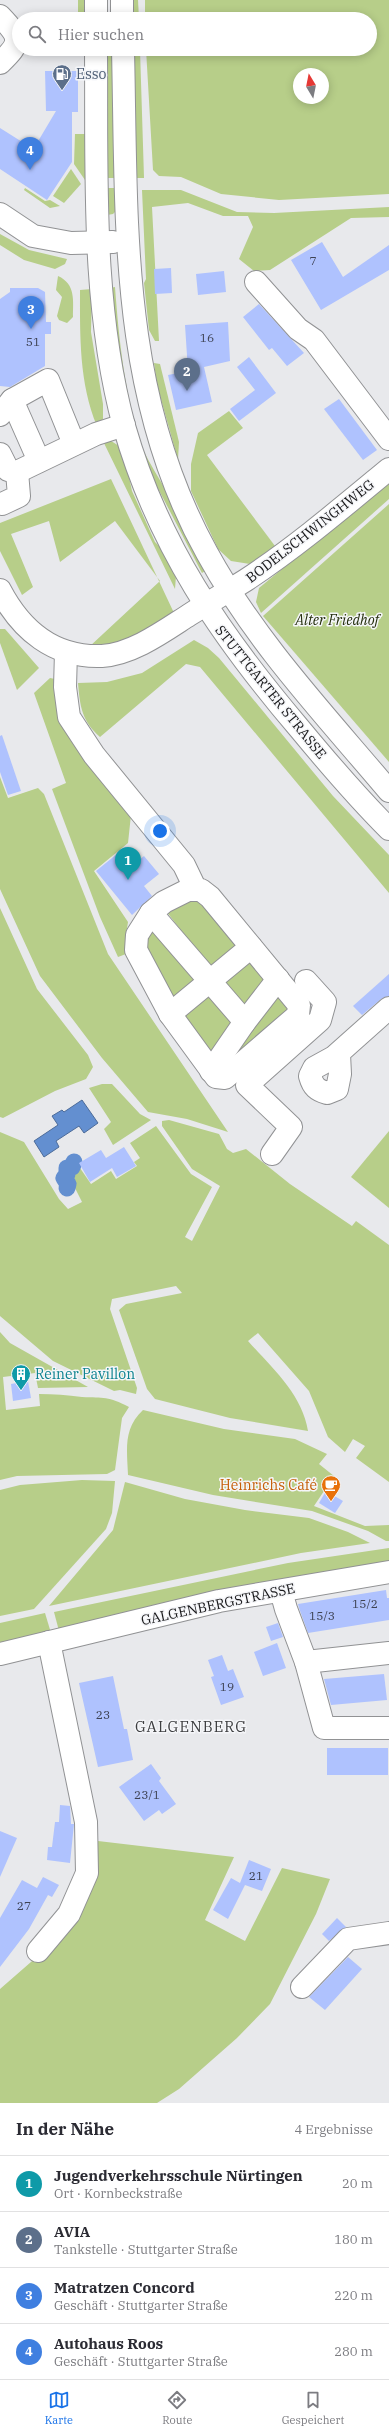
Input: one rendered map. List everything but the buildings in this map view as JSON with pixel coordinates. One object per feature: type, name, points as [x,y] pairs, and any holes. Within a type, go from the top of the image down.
[{"type":"street","points":[[96,0],[96,12]]},
{"type":"street","points":[[122,0],[122,12]]},
{"type":"street","points":[[0,16],[12,29]]},
{"type":"street","points":[[0,63],[12,52]]},
{"type":"street","name":"STUTTGARTER STRASSE","points":[[96,56],[99,242],[108,338],[124,425],[142,480],[158,519],[178,561],[204,606],[258,680],[343,780],[389,829]]},
{"type":"street","name":"STUTTGARTER STRASSE","points":[[123,56],[128,241],[137,346],[144,384],[158,437],[180,498],[206,553],[229,591],[292,676],[389,791]]},
{"type":"street","points":[[0,214],[33,236],[71,243],[128,241]]},
{"type":"street","points":[[256,282],[298,329],[314,340],[389,439]]},
{"type":"street","points":[[39,461],[6,408],[48,380],[74,444]]},
{"type":"street","points":[[0,454],[8,470],[17,472],[96,434],[124,425]]},
{"type":"street","name":"BODELSCHWINGHWEG","points":[[0,590],[9,607],[25,627],[45,644],[66,652],[102,656],[123,651],[144,642],[229,591],[300,540],[389,469]]},
{"type":"street","points":[[1,502],[19,496],[17,472]]},
{"type":"street","points":[[66,652],[65,687],[69,717],[94,755],[172,848],[195,886],[210,897],[299,1005],[298,1015],[225,1078],[216,1077],[170,1014],[136,950],[137,935],[151,913],[164,902],[195,886]]},
{"type":"street","points":[[151,913],[210,980],[240,1016],[244,1023]]},
{"type":"street","points":[[170,1014],[251,947]]},
{"type":"street","points":[[211,1071],[244,1023],[278,979]]},
{"type":"street","points":[[272,1154],[291,1127],[247,1085],[320,1020],[325,1002],[306,981]]},
{"type":"street","points":[[339,1054],[389,1008]]},
{"type":"street","name":"GALGENBERGSTRASSE","points":[[0,1654],[220,1602],[389,1572]]},
{"type":"street","points":[[281,1590],[286,1609],[306,1662],[324,1728],[389,1728]]},
{"type":"street","points":[[38,1951],[69,1914],[87,1873],[86,1822],[49,1642]]},
{"type":"street","points":[[306,1662],[389,1653]]},
{"type":"street","points":[[302,1987],[348,1938],[389,1933]]},
{"type":"green space","points":[[78,0],[88,0],[88,12],[78,12]]},
{"type":"green space","points":[[132,0],[138,0],[139,12],[132,12]]},
{"type":"green space","points":[[145,0],[389,0],[389,194],[279,200],[221,194],[181,177],[159,176],[153,170],[146,56],[377,56],[377,12],[145,12]]},
{"type":"green space","points":[[106,56],[115,56],[118,178],[106,178]]},
{"type":"green space","points":[[133,56],[140,56],[144,178],[136,178]]},
{"type":"green space","points":[[75,134],[86,134],[88,178],[85,180],[74,164]]},
{"type":"green space","points":[[71,169],[81,184],[64,203],[53,196]]},
{"type":"green space","points":[[25,188],[45,201],[50,200],[60,206],[50,208],[24,190]]},
{"type":"green space","points":[[106,188],[118,188],[117,210],[113,214],[107,215]]},
{"type":"green space","points":[[142,190],[181,190],[237,212],[274,213],[389,207],[389,217],[351,218],[270,270],[254,271],[239,259],[253,227],[248,216],[223,216],[188,203],[152,207],[159,341],[155,341],[149,330],[144,283],[146,279]]},
{"type":"green space","points":[[0,234],[29,250],[67,259],[65,264],[55,269],[24,260],[0,245]]},
{"type":"green space","points":[[58,276],[64,279],[71,288],[73,317],[67,323],[59,320],[57,316],[62,297],[56,290]]},
{"type":"green space","points":[[115,287],[127,390],[137,430],[143,449],[173,503],[205,571],[202,573],[149,471],[123,388],[110,288]]},
{"type":"green space","points":[[92,289],[91,332],[103,404],[103,419],[97,426],[87,393],[81,342],[80,290]]},
{"type":"green space","points":[[154,363],[160,364],[179,442],[178,460],[157,385]]},
{"type":"green space","points":[[229,411],[243,428],[207,455],[275,546],[250,564],[231,561],[218,549],[191,491],[191,464],[198,433]]},
{"type":"green space","points":[[102,439],[108,439],[119,446],[126,463],[132,491],[155,542],[163,550],[176,576],[175,589]]},
{"type":"green space","points":[[111,479],[157,577],[115,521],[60,562],[49,521],[11,534],[33,587],[22,595],[0,551],[0,523]]},
{"type":"green space","points":[[389,481],[389,499],[261,613],[256,602],[259,588]]},
{"type":"green space","name":"Alter Friedhof","points":[[389,504],[389,762],[263,616]]},
{"type":"green space","points":[[159,582],[174,613],[124,647],[89,647]]},
{"type":"green space","points":[[0,629],[5,629],[39,668],[17,690],[0,643]]},
{"type":"green space","points":[[194,640],[208,648],[219,658],[333,796],[389,855],[389,893],[200,667],[186,664],[100,737],[89,725],[81,706],[78,683],[107,682],[142,673]]},
{"type":"green space","points":[[50,678],[55,679],[131,815],[128,843],[94,871],[128,922],[125,941],[126,954],[118,957],[100,917],[52,789],[66,783],[34,693]]},
{"type":"green space","points":[[0,777],[8,798],[38,788],[44,794],[108,954],[228,1132],[187,1119],[148,1112],[102,1058],[40,976],[0,889]]},
{"type":"green space","points":[[196,897],[243,947],[212,970],[166,911]]},
{"type":"green space","points":[[0,908],[37,989],[88,1055],[93,1067],[86,1079],[55,1091],[3,1118],[0,1117]]},
{"type":"green space","points":[[152,926],[198,980],[172,1002],[143,939]]},
{"type":"green space","points":[[249,957],[270,978],[247,1012],[220,981]]},
{"type":"green space","points":[[280,990],[293,1009],[224,1070]]},
{"type":"green space","points":[[209,991],[237,1024],[211,1061],[179,1015]]},
{"type":"green space","points":[[102,1084],[112,1084],[140,1114],[151,1120],[113,1145],[104,1129],[111,1122],[89,1088]]},
{"type":"green space","points":[[169,1120],[219,1134],[227,1149],[233,1153],[246,1149],[290,1184],[352,1226],[356,1221],[389,1245],[389,1482],[356,1458],[365,1446],[353,1439],[345,1452],[328,1437],[309,1391],[258,1333],[248,1341],[293,1393],[305,1418],[308,1431],[230,1418],[155,1399],[147,1389],[119,1310],[126,1304],[182,1293],[176,1286],[112,1299],[110,1309],[137,1388],[136,1394],[120,1390],[114,1391],[53,1361],[0,1316],[0,1132],[24,1142],[59,1199],[68,1209],[82,1202],[70,1178],[80,1168],[91,1184],[111,1171],[116,1179],[137,1166],[134,1162],[140,1158],[130,1143],[156,1126],[191,1174],[212,1187],[185,1237],[192,1241],[220,1186],[192,1169],[162,1126],[162,1121]]},
{"type":"green space","points":[[389,1131],[389,1208],[351,1177]]},
{"type":"green space","points":[[0,1332],[10,1343],[88,1387],[38,1388],[35,1373],[3,1377],[6,1410],[40,1406],[39,1394],[106,1398],[129,1407],[122,1418],[115,1470],[107,1474],[17,1476],[0,1480]]},
{"type":"green space","points":[[143,1410],[224,1429],[295,1439],[327,1454],[319,1464],[334,1476],[314,1506],[365,1526],[389,1525],[389,1541],[386,1541],[368,1531],[312,1511],[213,1495],[128,1475],[127,1448],[129,1432],[137,1417]]},
{"type":"green space","points":[[82,1480],[115,1481],[112,1513],[106,1529],[34,1609],[0,1616],[0,1490],[20,1485]]},
{"type":"green space","points":[[125,1482],[185,1499],[245,1510],[309,1518],[348,1532],[370,1543],[301,1553],[49,1606],[113,1530]]},
{"type":"green space","points":[[389,1548],[389,1564],[59,1631],[54,1612],[288,1563]]},
{"type":"green space","points":[[45,1613],[51,1633],[0,1646],[0,1623]]},
{"type":"green space","points":[[98,1841],[234,1857],[205,1920],[245,1941],[282,1868],[330,1879],[316,1914],[270,2004],[237,2038],[179,2089],[157,2103],[0,2103],[0,1989],[39,1955],[91,1881],[98,1857]]},
{"type":"water","points":[[82,1100],[98,1123],[84,1133],[79,1126],[56,1141],[59,1147],[44,1157],[34,1141],[58,1125],[52,1116],[62,1110],[64,1112]]},
{"type":"waterway","points":[[67,1188],[68,1184],[64,1178],[67,1174],[67,1168],[72,1167],[74,1162]]},
{"type":"place","name":"Esso","points":[[62,91]]},
{"type":"place","name":"Autohaus Roos","points":[[30,170]]},
{"type":"place","name":"Matratzen Concord","points":[[31,329]]},
{"type":"place","name":"AVIA","points":[[187,391]]},
{"type":"place","name":"Jugendverkehrsschule Nürtingen","points":[[128,880]]},
{"type":"place","name":"Reiner Pavillon","points":[[21,1391]]},
{"type":"place","name":"Heinrichs Café","points":[[331,1502]]},
{"type":"district","name":"GALGENBERG","points":[[191,1727]]}]
